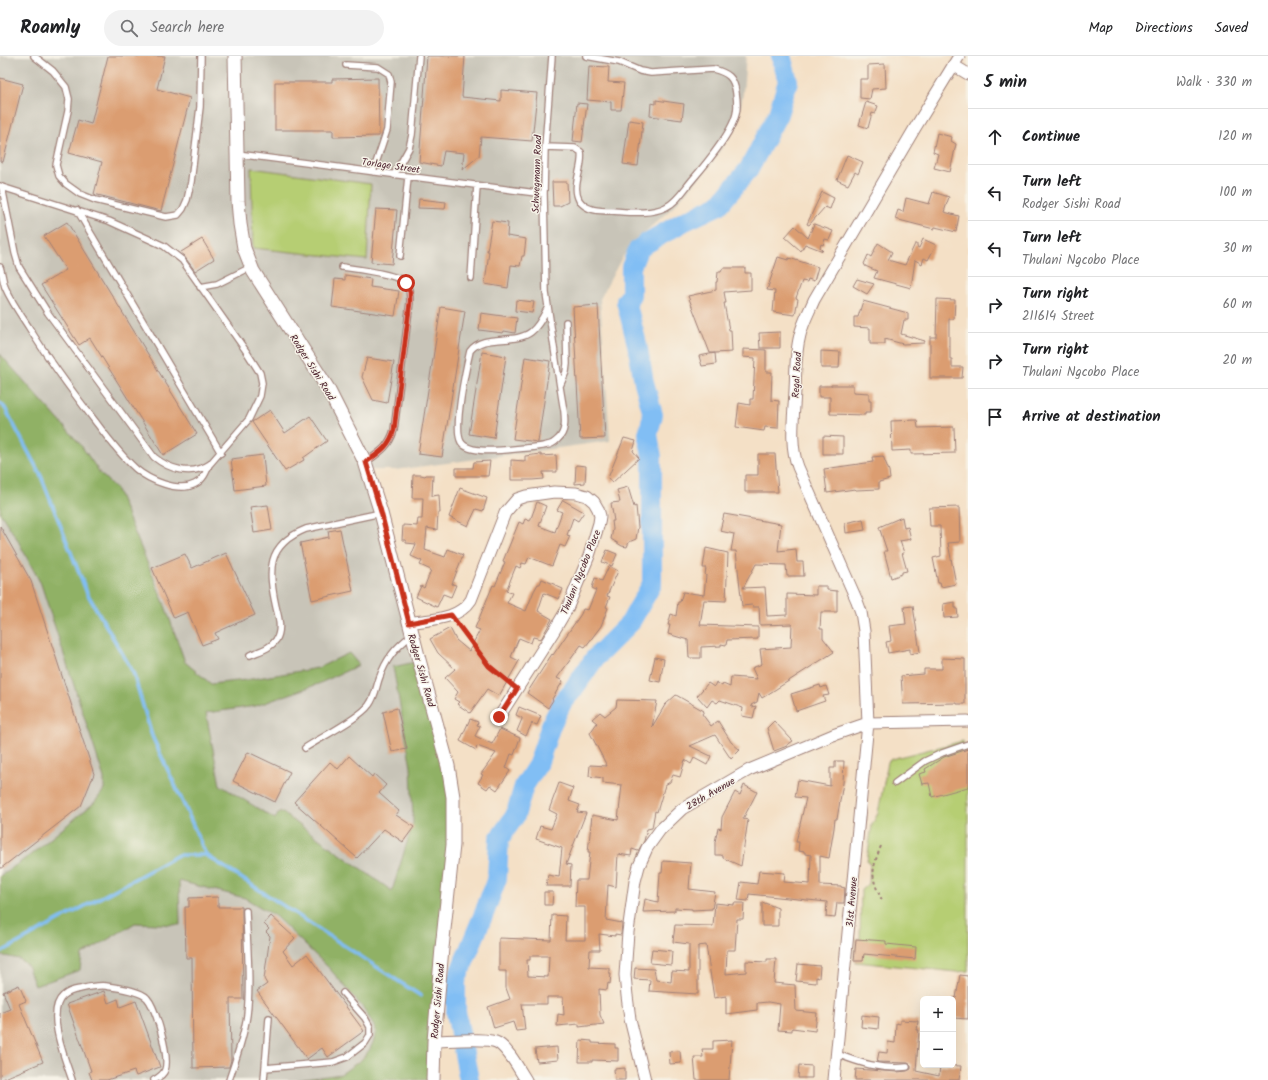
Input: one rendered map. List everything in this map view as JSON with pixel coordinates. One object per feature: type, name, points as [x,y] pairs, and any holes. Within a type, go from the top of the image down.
[{"type":"street","name":"Rodger Sishi Road","points":[[235,56],[240,224],[244,248],[251,267],[290,331],[327,387],[366,462],[381,512],[448,766],[453,797],[454,846],[442,948],[432,1080]]},
{"type":"street","points":[[956,60],[968,74]]},
{"type":"street","name":"Regal Road","points":[[868,723],[864,630],[861,612],[795,457],[794,416],[797,352],[805,318],[814,300],[956,60]]},
{"type":"street","name":"Thulani Ngcobo Place","points":[[411,629],[451,615],[467,606],[471,600],[505,513],[517,499],[526,496],[554,492],[576,493],[587,496],[594,502],[600,516],[599,523],[567,609],[499,717]]},
{"type":"street","name":"28th Avenue","points":[[645,1080],[630,1019],[625,975],[628,932],[635,880],[647,848],[660,830],[682,808],[749,770],[807,745],[868,723],[968,722]]},
{"type":"street","name":"31st Avenue","points":[[834,1080],[868,723]]},
{"type":"street","points":[[434,1041],[486,1040],[497,1042],[505,1049],[526,1080]]},
{"type":"lane","points":[[34,56],[53,71],[66,87],[69,99],[68,111],[56,165],[59,176],[66,184],[80,194],[95,200],[166,217],[178,215],[183,209],[187,200],[191,182],[200,107],[201,56]]},
{"type":"lane","points":[[394,175],[407,152],[412,135],[419,56]]},
{"type":"lane","name":"Schwegmann Road","points":[[548,306],[539,324],[532,332],[521,338],[491,341],[479,344],[473,347],[470,351],[458,419],[458,434],[464,445],[476,449],[491,451],[548,445],[559,439],[563,432],[565,421],[546,292],[544,194],[545,147],[552,56]]},
{"type":"lane","points":[[545,147],[576,148],[581,152],[582,158],[577,191],[578,198],[588,208],[613,211],[653,211],[666,207],[676,199],[704,165],[732,125],[736,113],[736,90],[732,78],[723,71],[713,69],[650,73],[640,71],[619,62],[586,56]]},
{"type":"lane","points":[[346,65],[378,67],[389,74],[391,82],[387,130],[373,172]]},
{"type":"lane","name":"Torlage Street","points":[[237,154],[544,194]]},
{"type":"lane","points":[[400,256],[408,177]]},
{"type":"lane","points":[[471,278],[477,186]]},
{"type":"lane","points":[[1,187],[109,221],[164,246],[182,260],[246,351],[260,374],[262,383],[260,396],[249,419],[210,464],[203,468],[194,470],[181,470],[171,468],[154,456],[48,312],[19,267],[14,253],[1,187]]},
{"type":"lane","points":[[77,210],[221,453]]},
{"type":"lane","points":[[0,267],[5,288],[40,346],[113,444],[136,470],[161,483],[185,487],[195,484],[203,478],[210,464]]},
{"type":"lane","points":[[200,287],[217,284],[251,267]]},
{"type":"lane","points":[[342,267],[400,278],[406,283],[410,292],[394,430],[391,440],[384,449],[366,462]]},
{"type":"lane","points":[[560,386],[566,372],[567,364],[566,322]]},
{"type":"lane","points":[[250,655],[269,647],[276,639],[280,622],[271,580],[272,563],[277,550],[286,539],[295,533],[306,529],[381,512]]},
{"type":"lane","points":[[305,748],[367,708],[392,653],[411,629]]},
{"type":"lane","points":[[894,783],[926,761],[942,753],[968,744]]},
{"type":"lane","points":[[229,1080],[247,1015],[248,992],[246,911]]},
{"type":"lane","points":[[72,1080],[58,1036],[56,1013],[58,1004],[62,996],[73,990],[97,985],[120,988],[138,993],[146,998],[151,1005],[163,1037],[166,1053],[165,1071],[154,1080]]},
{"type":"lane","points":[[265,1068],[333,1062],[347,1057],[364,1043],[370,1035],[370,1027],[365,1018],[343,993]]},
{"type":"lane","points":[[264,1080],[269,1018]]},
{"type":"lane","points":[[837,1054],[876,1067],[907,1067]]},
{"type":"path","points":[[451,615],[489,666],[517,689]]},
{"type":"path","points":[[881,846],[874,864],[873,881],[883,902]]},
{"type":"shaded area","points":[[0,56],[746,56],[743,93],[739,117],[730,136],[709,167],[672,208],[636,240],[621,259],[600,299],[610,441],[395,470],[368,470],[419,661],[393,667],[411,767],[413,823],[392,892],[281,811],[275,819],[220,785],[206,712],[256,706],[318,684],[359,665],[349,653],[318,668],[246,680],[211,684],[185,662],[164,603],[117,490],[100,473],[80,444],[0,354]]},
{"type":"shaded area","points":[[0,513],[17,539],[41,584],[104,778],[104,790],[94,803],[29,856],[0,876]]},
{"type":"shaded area","points":[[179,881],[245,898],[275,916],[329,968],[364,1009],[376,1030],[370,1049],[362,1058],[341,1074],[298,1080],[0,1080],[0,955],[19,959],[28,965],[82,955],[135,923],[180,925]]},
{"type":"green space","points":[[251,168],[371,184],[367,260],[253,248]]},
{"type":"green space","points":[[0,354],[80,444],[100,473],[117,490],[164,603],[185,662],[211,684],[246,680],[318,668],[349,653],[359,665],[318,684],[256,706],[206,713],[220,785],[275,819],[280,811],[392,891],[413,823],[411,767],[393,667],[419,661],[453,797],[431,1080],[298,1080],[341,1074],[362,1059],[370,1049],[376,1030],[364,1009],[329,968],[275,916],[245,898],[179,881],[180,925],[135,923],[82,955],[80,970],[35,986],[27,965],[19,959],[0,955],[0,876],[29,856],[94,803],[104,790],[104,778],[41,584],[17,539],[0,513]]},
{"type":"green space","points":[[963,741],[965,748],[968,747],[968,971],[957,972],[856,962],[854,960],[856,939],[860,939],[861,890],[869,883],[870,864],[867,861],[872,825],[878,813],[888,762],[891,759]]},
{"type":"building","points":[[108,56],[165,56],[157,89],[190,98],[161,211],[94,194],[102,162],[69,153],[78,120],[91,124]]},
{"type":"building","points":[[427,56],[465,56],[462,97],[501,101],[501,90],[537,93],[532,141],[481,137],[479,156],[462,170],[464,153],[444,151],[441,166],[419,162]]},
{"type":"building","points":[[885,64],[886,88],[872,89],[870,99],[860,98],[860,79],[868,79],[868,65]]},
{"type":"building","points":[[589,66],[609,67],[608,82],[624,83],[621,110],[611,110],[611,102],[587,100]]},
{"type":"building","points":[[0,78],[23,84],[3,162],[0,161]]},
{"type":"building","points":[[378,78],[379,136],[333,137],[333,130],[275,130],[275,82],[332,82],[332,79]]},
{"type":"building","points":[[656,100],[684,104],[682,120],[650,116],[651,103],[656,104]]},
{"type":"building","points":[[866,102],[878,106],[875,114],[872,113],[868,128],[859,125]]},
{"type":"building","points":[[577,103],[587,104],[582,142],[573,141]]},
{"type":"building","points":[[629,120],[643,122],[638,166],[623,164]]},
{"type":"building","points":[[937,133],[952,137],[951,141],[956,144],[950,172],[934,168],[938,154],[933,152]]},
{"type":"building","points":[[847,155],[863,162],[858,174],[855,172],[848,185],[837,180]]},
{"type":"building","points":[[552,182],[567,182],[568,202],[560,206],[553,206]]},
{"type":"building","points":[[822,192],[834,198],[830,209],[825,207],[809,225],[807,224]]},
{"type":"building","points":[[933,192],[949,197],[944,212],[959,216],[956,232],[935,227],[934,229],[895,219],[898,210],[903,212],[906,198],[929,204]]},
{"type":"building","points":[[419,199],[446,202],[445,209],[418,208]]},
{"type":"building","points":[[376,209],[397,210],[392,264],[371,262]]},
{"type":"building","points":[[492,221],[508,223],[507,236],[526,239],[524,256],[522,256],[520,266],[511,265],[508,288],[485,284],[489,251],[487,251]]},
{"type":"building","points":[[67,222],[197,434],[163,455],[90,338],[79,345],[41,285],[66,270],[44,236]]},
{"type":"building","points":[[814,224],[833,231],[829,240],[825,239],[823,245],[821,244],[820,248],[823,251],[805,244],[801,251],[785,237],[795,226],[808,238]]},
{"type":"building","points":[[202,239],[214,259],[195,271],[181,252]]},
{"type":"building","points":[[923,239],[936,245],[928,260],[924,258],[922,264],[915,260],[911,288],[874,278],[877,271],[865,266],[864,264],[868,255],[871,257],[878,243],[892,252],[888,260],[905,265],[915,244],[917,244],[917,247],[919,248]]},
{"type":"building","points":[[778,257],[788,260],[789,258],[818,267],[814,281],[808,279],[807,282],[802,281],[796,298],[798,299],[795,315],[773,312],[775,291],[767,290]]},
{"type":"building","points":[[723,268],[745,268],[745,273],[751,273],[751,290],[724,292],[726,303],[724,303],[729,330],[731,330],[732,352],[710,353],[688,296],[716,290],[718,272],[721,272]]},
{"type":"building","points":[[345,275],[371,279],[370,287],[399,291],[395,316],[332,307],[335,279],[345,280]]},
{"type":"building","points":[[857,279],[874,284],[867,294],[853,286]]},
{"type":"building","points":[[937,299],[955,300],[954,319],[949,319],[950,359],[952,359],[952,367],[963,367],[962,378],[930,378],[930,337],[936,337]]},
{"type":"building","points":[[516,300],[534,302],[532,313],[515,311]]},
{"type":"building","points":[[863,301],[908,313],[908,320],[904,320],[901,334],[925,341],[924,343],[903,344],[885,339],[885,344],[870,344],[870,328],[854,327],[854,317],[858,317]]},
{"type":"building","points":[[598,305],[605,438],[580,439],[573,307]]},
{"type":"building","points":[[441,307],[465,311],[442,457],[418,454]]},
{"type":"building","points":[[481,313],[517,318],[515,333],[479,330]]},
{"type":"building","points":[[780,332],[780,348],[760,348],[759,333]]},
{"type":"building","points":[[743,349],[766,350],[766,372],[772,372],[771,400],[779,401],[778,428],[765,427],[764,431],[736,427],[739,403],[750,405],[750,399],[753,399],[755,358],[743,357]]},
{"type":"building","points":[[821,351],[840,352],[839,368],[821,368]]},
{"type":"building","points":[[482,352],[506,356],[494,438],[469,434]]},
{"type":"building","points":[[715,353],[716,364],[702,366],[699,356]]},
{"type":"building","points":[[525,357],[550,361],[538,442],[513,439]]},
{"type":"building","points":[[367,358],[394,362],[387,403],[373,400],[362,377]]},
{"type":"building","points":[[853,385],[853,392],[869,393],[871,412],[865,412],[865,415],[830,414],[830,397],[819,397],[819,386]]},
{"type":"building","points":[[270,410],[285,433],[310,416],[327,441],[303,458],[304,460],[285,471],[252,422]]},
{"type":"building","points":[[917,420],[918,428],[954,427],[955,453],[911,454],[911,450],[892,451],[891,421]]},
{"type":"building","points":[[823,436],[843,437],[843,454],[823,454]]},
{"type":"building","points":[[624,438],[636,441],[633,451],[639,458],[612,483],[608,478]]},
{"type":"building","points":[[541,454],[541,456],[556,455],[557,472],[543,472],[544,479],[511,480],[511,460],[525,461],[525,456]]},
{"type":"building","points":[[758,454],[775,454],[778,492],[745,492],[745,475],[758,475]]},
{"type":"building","points":[[263,455],[266,486],[235,490],[231,459]]},
{"type":"building","points":[[883,456],[889,471],[890,479],[879,482],[879,489],[855,489],[827,493],[824,469],[873,462],[872,457]]},
{"type":"building","points":[[490,461],[488,476],[456,476],[456,468],[473,468],[474,462]]},
{"type":"building","points":[[576,465],[586,466],[585,483],[575,484]]},
{"type":"building","points":[[413,475],[433,475],[432,496],[439,495],[440,513],[438,513],[437,530],[427,528],[425,550],[445,557],[448,549],[463,555],[452,584],[456,585],[451,597],[443,594],[437,607],[416,597],[421,586],[424,588],[431,570],[420,565],[422,561],[411,556],[416,544],[406,543],[406,540],[402,540],[403,525],[417,526],[418,519],[422,519],[423,498],[412,498]]},
{"type":"building","points":[[628,487],[634,507],[636,506],[638,527],[636,539],[629,542],[627,547],[622,546],[611,539],[613,529],[612,521],[614,521],[611,503],[620,502],[617,490]]},
{"type":"building","points":[[460,488],[487,498],[483,511],[476,509],[468,526],[449,517]]},
{"type":"building","points":[[563,500],[584,512],[578,521],[573,518],[567,535],[570,536],[565,547],[560,545],[552,566],[529,557],[526,564],[522,563],[520,568],[516,566],[506,591],[512,593],[507,603],[526,611],[534,591],[542,579],[563,589],[559,599],[544,593],[538,611],[552,619],[541,639],[533,637],[531,643],[519,638],[511,657],[519,661],[499,696],[487,689],[470,713],[457,704],[459,702],[454,699],[458,692],[445,678],[455,669],[438,653],[430,639],[450,628],[456,640],[469,651],[480,630],[475,628],[493,585],[495,586],[505,562],[503,561],[519,522],[523,524],[525,519],[530,521],[537,502],[546,506],[539,526],[555,532],[562,512],[557,510]]},
{"type":"building","points":[[268,505],[272,530],[254,533],[250,507]]},
{"type":"building","points":[[959,507],[960,542],[948,543],[956,584],[941,587],[940,583],[938,583],[933,558],[941,556],[940,526],[930,526],[929,508]]},
{"type":"building","points":[[724,514],[781,524],[778,551],[796,549],[797,562],[803,562],[804,576],[787,576],[786,565],[756,564],[743,588],[765,587],[767,616],[787,615],[787,594],[816,595],[816,586],[827,586],[827,590],[837,591],[837,612],[821,612],[820,629],[823,629],[823,638],[834,652],[762,698],[759,693],[757,702],[751,705],[752,707],[756,706],[753,718],[742,716],[743,708],[720,700],[717,703],[712,700],[707,707],[697,696],[708,683],[714,687],[716,682],[722,686],[723,684],[730,687],[731,677],[757,679],[752,668],[762,664],[760,649],[791,647],[792,624],[760,625],[759,607],[753,607],[752,605],[742,606],[736,551],[731,551],[734,534],[720,531]]},
{"type":"building","points":[[902,517],[904,528],[908,527],[911,539],[900,541],[907,571],[891,578],[884,551],[887,551],[879,527]]},
{"type":"building","points":[[863,519],[865,530],[846,533],[845,523]]},
{"type":"building","points":[[0,526],[31,581],[94,774],[81,806],[0,869]]},
{"type":"building","points":[[340,529],[353,591],[312,600],[300,543],[329,537],[328,531]]},
{"type":"building","points":[[706,548],[728,553],[726,601],[704,600],[700,625],[758,627],[758,639],[727,640],[726,645],[721,644],[721,646],[701,647],[701,658],[689,658],[688,640],[668,634],[670,625],[668,625],[671,614],[676,616],[678,602],[680,602],[683,592],[704,595],[706,568],[703,568]]},
{"type":"building","points":[[607,550],[617,554],[612,566],[602,562]]},
{"type":"building","points":[[226,553],[255,615],[215,633],[218,639],[202,645],[188,612],[174,618],[152,568],[185,554],[192,568]]},
{"type":"building","points":[[609,566],[618,571],[607,596],[610,597],[606,607],[608,608],[601,626],[585,647],[581,645],[557,678],[563,681],[548,708],[527,693],[583,609],[588,610],[596,590],[592,588],[595,578],[602,581]]},
{"type":"building","points":[[955,602],[958,617],[944,618],[943,604]]},
{"type":"building","points":[[913,606],[920,652],[910,654],[910,649],[888,653],[886,642],[891,641],[889,626],[906,624],[904,607]]},
{"type":"building","points":[[655,657],[664,659],[660,682],[650,680]]},
{"type":"building","points":[[942,658],[965,659],[965,704],[903,704],[901,676],[924,674],[924,669],[942,669]]},
{"type":"building","points":[[820,685],[821,688],[826,686],[829,695],[823,696],[825,701],[796,711],[791,694]]},
{"type":"building","points":[[676,695],[704,711],[702,714],[711,726],[718,721],[731,742],[740,750],[731,759],[715,735],[690,746],[711,756],[707,765],[694,758],[691,764],[685,760],[680,777],[673,775],[670,782],[665,785],[657,812],[655,811],[652,828],[647,829],[644,841],[638,851],[632,849],[631,856],[618,854],[616,887],[608,885],[606,920],[622,923],[621,935],[615,934],[615,936],[599,934],[600,950],[590,950],[589,967],[609,968],[609,973],[611,973],[610,984],[608,983],[607,990],[599,989],[600,1015],[604,1024],[579,1027],[579,1024],[557,1026],[558,1014],[564,1015],[563,997],[547,997],[547,1004],[522,1004],[525,1030],[516,1031],[513,1022],[494,1028],[488,1007],[510,999],[506,988],[506,971],[499,971],[499,938],[551,940],[552,915],[566,916],[565,940],[585,940],[585,907],[575,907],[576,880],[587,880],[592,815],[618,820],[622,785],[603,783],[603,778],[589,776],[590,765],[607,766],[590,733],[597,723],[592,719],[600,712],[605,716],[616,707],[617,700],[657,701],[652,727],[665,705]],"holes":[[[530,956],[549,956],[548,977],[528,976],[527,960],[530,960]]]},
{"type":"building","points":[[519,707],[541,716],[537,725],[532,723],[526,736],[517,731],[522,719],[516,715]]},
{"type":"building","points":[[397,708],[407,749],[392,752],[383,712]]},
{"type":"building","points":[[470,719],[478,722],[477,725],[480,726],[475,736],[492,744],[500,729],[520,738],[514,755],[511,754],[506,768],[510,771],[497,790],[490,785],[487,789],[478,783],[483,775],[481,774],[496,753],[477,746],[476,750],[460,741]]},
{"type":"building","points":[[774,721],[793,741],[787,746],[774,751],[767,728]]},
{"type":"building","points":[[968,749],[968,787],[932,797],[929,783],[922,784],[919,774],[926,772],[925,769],[944,757]]},
{"type":"building","points":[[248,752],[290,772],[275,802],[233,781]]},
{"type":"building","points":[[349,756],[372,777],[374,774],[386,785],[379,793],[399,811],[396,815],[414,827],[403,842],[384,829],[357,858],[294,802],[330,762],[338,769]]},
{"type":"building","points":[[835,761],[844,761],[843,783],[837,819],[835,819],[829,858],[820,856],[820,885],[841,886],[845,888],[844,903],[837,903],[835,918],[826,917],[827,902],[749,894],[748,901],[738,900],[741,882],[757,884],[759,871],[785,873],[784,882],[810,884],[811,855],[798,851],[799,842],[796,842],[806,798],[795,797],[798,780],[830,786],[830,768],[835,768]]},
{"type":"building","points":[[559,783],[573,788],[569,801],[580,805],[577,812],[586,813],[566,864],[571,865],[570,886],[546,886],[548,875],[559,877],[562,848],[536,839],[540,826],[551,829],[557,814],[549,810]]},
{"type":"building","points":[[744,785],[757,792],[743,819],[748,820],[741,866],[723,858],[721,855],[715,855],[715,842],[718,828],[721,829],[722,817],[735,792],[740,795]]},
{"type":"building","points":[[663,861],[691,863],[689,889],[715,892],[712,909],[692,910],[675,908],[675,911],[643,912],[645,899],[658,902],[660,873],[662,873]]},
{"type":"building","points":[[544,892],[553,892],[552,905],[544,905]]},
{"type":"building","points":[[218,897],[218,907],[242,907],[243,999],[230,999],[231,1060],[229,1067],[193,1068],[192,958],[186,958],[185,907],[189,907],[189,898]]},
{"type":"building","points":[[762,902],[778,908],[778,926],[762,926]]},
{"type":"building","points":[[715,903],[734,905],[734,903],[744,903],[743,919],[737,919],[735,950],[727,950],[726,974],[746,972],[746,961],[767,962],[767,959],[776,959],[774,983],[795,985],[796,1011],[817,1013],[815,1031],[792,1028],[792,1031],[778,1030],[780,1004],[768,1002],[757,1003],[757,1010],[726,1014],[726,996],[714,998],[706,945],[698,946],[698,994],[649,991],[650,980],[634,979],[635,968],[654,969],[656,980],[671,982],[672,971],[689,972],[689,944],[673,942],[675,925],[713,926]]},
{"type":"building","points":[[271,916],[295,938],[283,951],[293,965],[307,954],[364,1031],[328,1057],[322,1048],[307,1059],[257,991],[267,984],[264,979],[270,936],[266,932],[269,929],[264,924]]},
{"type":"building","points":[[856,939],[886,941],[886,944],[916,947],[915,959],[864,954],[863,961],[854,961]]},
{"type":"building","points":[[652,949],[672,951],[671,965],[650,963]]},
{"type":"building","points":[[798,964],[820,966],[819,978],[816,977],[816,983],[796,981]]},
{"type":"building","points":[[960,975],[968,976],[968,1019],[956,1018],[956,998]]},
{"type":"building","points":[[19,985],[26,1001],[19,1004],[43,1062],[0,1080],[0,1013],[10,1009],[3,992]]},
{"type":"building","points":[[104,991],[108,1003],[118,999],[120,1007],[136,1001],[160,1067],[136,1076],[134,1071],[107,1080],[92,1080],[89,1072],[91,1071],[67,1004]]},
{"type":"building","points":[[862,1015],[879,1017],[878,1029],[861,1027]]},
{"type":"building","points":[[900,1020],[918,1021],[917,1030],[919,1030],[916,1071],[939,1076],[940,1068],[956,1068],[956,1066],[961,1066],[959,1080],[855,1080],[856,1069],[897,1072],[911,1069],[911,1065],[908,1063],[877,1062],[879,1052],[887,1053],[888,1042],[895,1043],[896,1023],[900,1024]]},
{"type":"building","points":[[580,1040],[592,1041],[592,1043],[615,1044],[615,1048],[618,1048],[618,1061],[592,1060],[592,1062],[579,1062]]},
{"type":"building","points":[[732,1040],[729,1080],[696,1080],[694,1057],[703,1057],[702,1049],[713,1049],[713,1041]]},
{"type":"building","points":[[557,1047],[558,1060],[537,1062],[535,1049]]},
{"type":"building","points":[[680,1051],[681,1063],[670,1064],[669,1052]]},
{"type":"building","points":[[799,1065],[812,1066],[812,1078],[798,1078]]},
{"type":"building","points":[[625,1068],[625,1080],[615,1080],[614,1069]]},
{"type":"waterway","points":[[469,1080],[456,1012],[456,981],[497,878],[499,839],[515,816],[524,786],[538,764],[551,725],[563,701],[572,691],[595,658],[630,623],[652,584],[652,457],[648,434],[653,415],[626,301],[631,295],[631,267],[638,250],[683,222],[719,205],[749,169],[778,114],[788,81],[781,56]]},
{"type":"waterway","points":[[0,403],[5,408],[41,476],[87,593],[133,672],[152,736],[206,855]]},
{"type":"waterway","points":[[3,951],[178,855],[206,855],[421,996]]},
{"type":"waterway","points":[[446,1003],[456,1012]]},
{"type":"route","points":[[406,283],[410,292],[410,302],[394,430],[391,440],[384,449],[366,462],[381,512],[409,623],[451,615],[489,666],[517,689],[499,717]]}]
